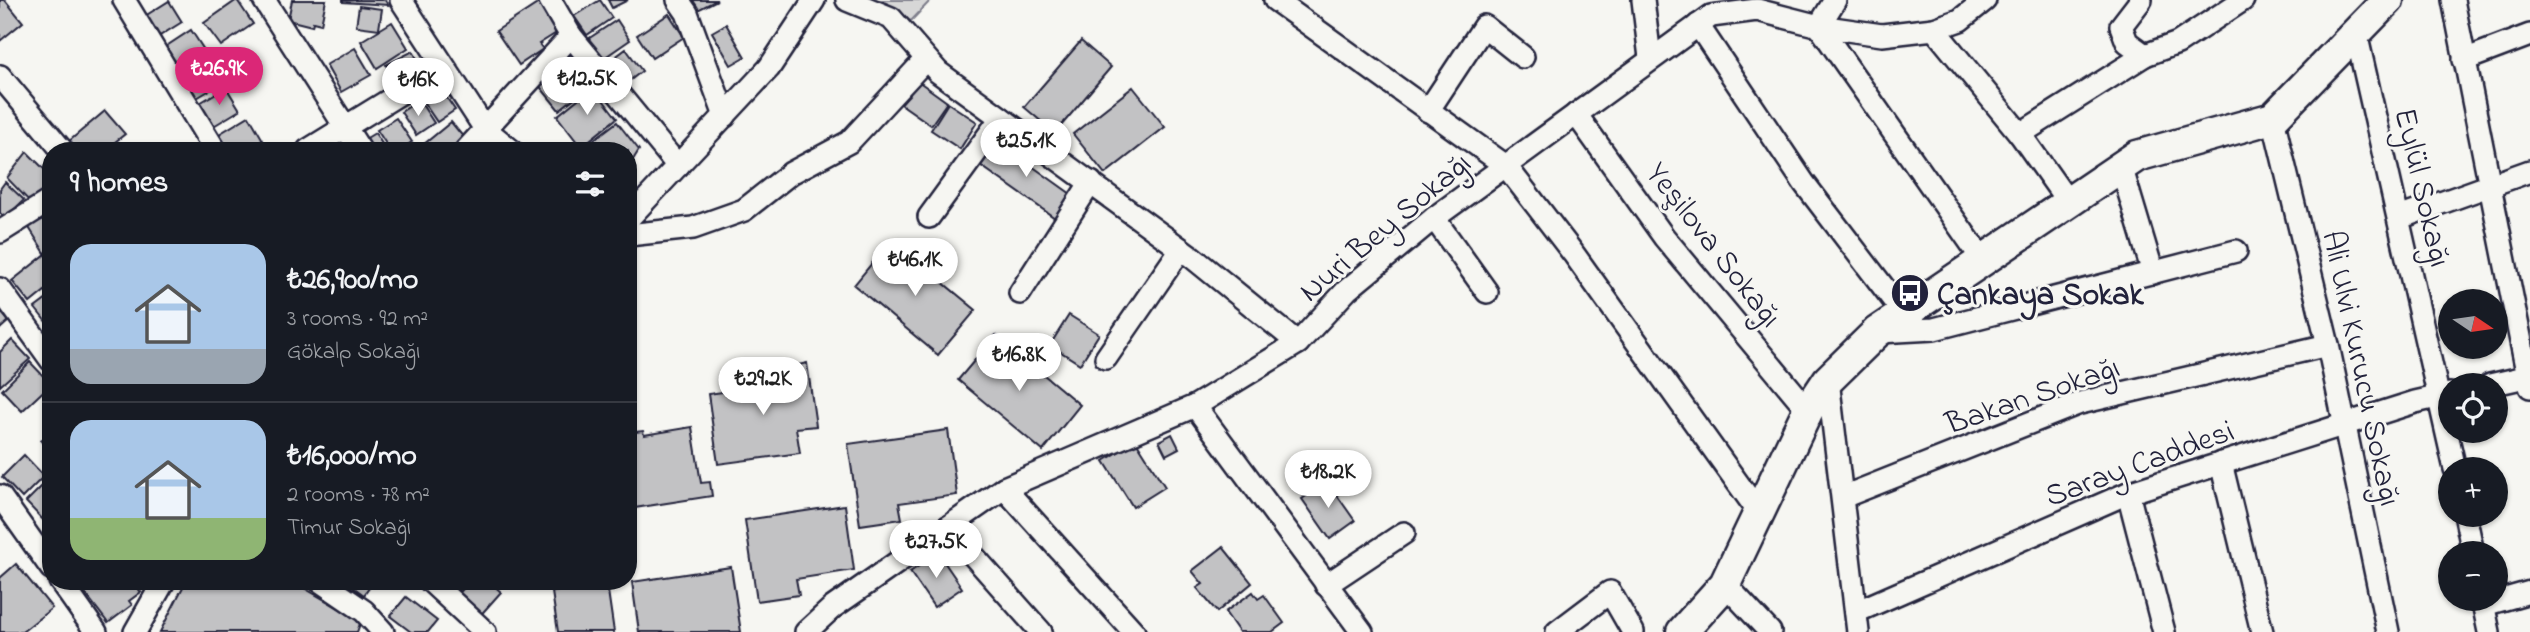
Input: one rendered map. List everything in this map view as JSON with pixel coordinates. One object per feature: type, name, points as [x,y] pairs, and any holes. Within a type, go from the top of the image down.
[{"type":"street","points":[[124,0],[210,142]]},
{"type":"street","points":[[264,0],[355,142]]},
{"type":"street","points":[[401,0],[485,130],[500,142]]},
{"type":"street","points":[[550,0],[571,36],[678,166]]},
{"type":"street","points":[[637,209],[769,68],[814,0]]},
{"type":"street","points":[[847,0],[891,18],[938,72],[1091,181],[1298,343]]},
{"type":"street","points":[[1275,0],[1506,166],[1573,253],[1760,514]]},
{"type":"street","points":[[1643,0],[1650,58]]},
{"type":"street","points":[[1835,0],[1819,26],[1982,259]]},
{"type":"street","name":"Nuri Bey Sokağı","points":[[806,632],[832,608],[1004,488],[1195,406],[1298,343],[1347,290],[1434,218],[1711,16],[1757,10],[1819,26],[1882,36],[1934,29],[1960,20],[1985,0]]},
{"type":"street","points":[[2141,0],[2121,26],[2127,42],[2145,55]]},
{"type":"street","points":[[2020,134],[2145,55],[2178,43],[2243,0]]},
{"type":"street","points":[[1682,632],[1725,584],[1808,410],[1828,380],[1877,332],[2137,156],[2273,118],[2388,0]]},
{"type":"street","points":[[2453,0],[2529,380],[2508,383]]},
{"type":"street","points":[[683,7],[725,116]]},
{"type":"street","points":[[1698,25],[1804,183],[1904,314]]},
{"type":"street","points":[[1428,111],[1484,26],[1523,57]]},
{"type":"street","points":[[1934,29],[2020,134],[2068,202]]},
{"type":"street","name":"Eylül Sokağı","points":[[2356,33],[2399,218],[2439,373]]},
{"type":"street","points":[[2464,60],[2530,35]]},
{"type":"street","points":[[474,142],[571,36]]},
{"type":"street","points":[[637,234],[693,228],[744,210],[791,173],[849,142],[926,59]]},
{"type":"street","points":[[321,142],[443,67]]},
{"type":"street","points":[[0,76],[55,142]]},
{"type":"street","name":"Yeşilova Sokağı","points":[[1576,114],[1664,237],[1808,410]]},
{"type":"street","points":[[929,217],[1001,118]]},
{"type":"street","name":"Ali Ulvi Kurucu Sokağı","points":[[2273,118],[2328,345],[2388,632]]},
{"type":"street","points":[[2121,166],[2153,273]]},
{"type":"street","points":[[2399,218],[2530,171]]},
{"type":"street","points":[[1020,293],[1091,181]]},
{"type":"street","points":[[0,232],[42,206]]},
{"type":"street","points":[[1434,218],[1488,292]]},
{"type":"street","points":[[1106,358],[1181,249]]},
{"type":"street","points":[[1877,332],[1934,328],[2236,251]]},
{"type":"street","points":[[0,289],[42,347]]},
{"type":"street","name":"Bakan Sokağı","points":[[1843,496],[2080,403],[2328,345]]},
{"type":"street","points":[[1828,380],[1858,621]]},
{"type":"street","name":"Saray Caddesi","points":[[1858,621],[2128,493],[2438,397]]},
{"type":"street","points":[[1195,406],[1362,632]]},
{"type":"street","points":[[2221,463],[2262,632]]},
{"type":"street","points":[[1004,488],[1134,632]]},
{"type":"street","points":[[2128,493],[2164,632]]},
{"type":"street","points":[[0,496],[42,555]]},
{"type":"street","points":[[948,527],[1041,632]]},
{"type":"street","points":[[1326,585],[1404,533]]},
{"type":"street","points":[[1725,584],[1770,632]]},
{"type":"street","points":[[66,590],[96,632]]},
{"type":"street","points":[[135,632],[158,590]]},
{"type":"street","points":[[333,590],[364,611],[383,632]]},
{"type":"street","points":[[440,590],[485,632]]},
{"type":"street","points":[[1557,632],[1610,592],[1633,632]]},
{"type":"street","points":[[2508,597],[2530,592]]},
{"type":"street","points":[[2485,611],[2489,632]]},
{"type":"shaded area","points":[[869,0],[931,0],[911,21]]},
{"type":"building","points":[[0,0],[5,0],[23,22],[0,41]]},
{"type":"building","points":[[237,0],[253,24],[221,46],[204,23]]},
{"type":"building","points":[[292,0],[326,0],[321,24],[313,22],[312,26],[288,20]]},
{"type":"building","points":[[385,0],[388,5],[343,2]]},
{"type":"building","points":[[600,0],[612,18],[587,35],[574,16]]},
{"type":"building","points":[[608,0],[628,0],[612,8]]},
{"type":"building","points":[[686,0],[717,0],[692,13]]},
{"type":"building","points":[[169,1],[182,22],[158,37],[145,16]]},
{"type":"building","points":[[542,1],[561,30],[539,44],[543,49],[519,65],[496,31]]},
{"type":"building","points":[[359,6],[382,9],[379,29],[356,26]]},
{"type":"building","points":[[669,14],[684,37],[652,58],[637,35]]},
{"type":"building","points":[[617,20],[630,40],[601,60],[588,39]]},
{"type":"building","points":[[392,22],[408,48],[377,68],[361,41]]},
{"type":"building","points":[[726,24],[745,57],[731,65],[712,32]]},
{"type":"building","points":[[191,30],[204,50],[175,69],[162,49]]},
{"type":"building","points":[[1081,41],[1111,67],[1055,133],[1024,107]]},
{"type":"building","points":[[355,48],[371,75],[341,92],[326,65]]},
{"type":"building","points":[[626,49],[642,71],[619,89],[602,67]]},
{"type":"building","points":[[413,51],[425,74],[398,89],[386,65]]},
{"type":"building","points":[[212,55],[227,80],[195,99],[180,74]]},
{"type":"building","points":[[569,58],[591,85],[559,110],[537,83]]},
{"type":"building","points":[[918,81],[947,102],[931,125],[901,104]]},
{"type":"building","points":[[226,87],[240,110],[212,127],[198,104]]},
{"type":"building","points":[[593,87],[617,118],[587,142],[577,142],[557,116]]},
{"type":"building","points":[[1133,87],[1165,127],[1105,174],[1073,134]]},
{"type":"building","points":[[440,88],[455,110],[437,122],[422,100]]},
{"type":"building","points":[[419,100],[434,123],[416,135],[401,112]]},
{"type":"building","points":[[948,103],[977,122],[960,149],[931,130]]},
{"type":"building","points":[[105,111],[125,134],[115,142],[68,142]]},
{"type":"building","points":[[249,116],[263,140],[224,142],[219,134]]},
{"type":"building","points":[[396,118],[412,142],[385,142],[377,130]]},
{"type":"building","points":[[451,122],[467,142],[427,142]]},
{"type":"building","points":[[617,122],[633,142],[591,142]]},
{"type":"building","points":[[375,133],[381,142],[360,142]]},
{"type":"building","points":[[997,141],[1071,194],[1055,218],[980,165]]},
{"type":"building","points":[[27,152],[42,167],[42,195],[31,203],[7,178]]},
{"type":"building","points":[[5,182],[24,200],[5,218],[0,213],[0,189]]},
{"type":"building","points":[[42,216],[42,248],[28,226]]},
{"type":"building","points":[[891,240],[976,310],[938,355],[854,285]]},
{"type":"building","points":[[42,257],[42,293],[30,303],[12,281]]},
{"type":"building","points":[[42,303],[42,317],[35,308]]},
{"type":"building","points":[[0,311],[9,321],[0,329]]},
{"type":"building","points":[[1069,315],[1099,334],[1080,364],[1050,345]]},
{"type":"building","points":[[996,335],[1080,405],[1043,451],[958,380]]},
{"type":"building","points":[[12,340],[30,359],[0,386],[0,352]]},
{"type":"building","points":[[30,362],[42,375],[42,392],[22,411],[2,390]]},
{"type":"building","points":[[807,363],[816,426],[796,428],[800,453],[718,464],[708,394],[737,390],[736,397],[758,394],[756,375]]},
{"type":"building","points":[[692,427],[701,483],[710,482],[712,496],[637,508],[637,432],[643,431],[644,435]]},
{"type":"building","points":[[948,430],[957,495],[899,503],[902,519],[860,525],[848,444]]},
{"type":"building","points":[[1172,434],[1179,448],[1166,455],[1159,441]]},
{"type":"building","points":[[1136,441],[1165,487],[1133,507],[1104,461]]},
{"type":"building","points":[[24,455],[42,474],[42,478],[22,498],[2,477]]},
{"type":"building","points":[[1327,481],[1355,521],[1330,539],[1302,499]]},
{"type":"building","points":[[42,486],[42,519],[26,502]]},
{"type":"building","points":[[845,505],[854,570],[796,579],[799,595],[757,601],[745,520]]},
{"type":"building","points":[[1223,547],[1252,583],[1217,612],[1197,588],[1203,584],[1192,571]]},
{"type":"building","points":[[938,553],[962,588],[934,607],[910,572]]},
{"type":"building","points":[[16,564],[52,608],[22,632],[0,632],[0,578]]},
{"type":"building","points":[[731,567],[741,632],[639,632],[633,590],[637,590],[637,581]]},
{"type":"building","points":[[83,590],[139,590],[141,592],[129,601],[132,605],[108,623]]},
{"type":"building","points":[[181,590],[308,590],[361,621],[357,632],[160,632]]},
{"type":"building","points":[[462,590],[501,592],[477,619],[454,599]]},
{"type":"building","points":[[608,590],[614,632],[558,632],[552,592]]},
{"type":"building","points":[[1253,592],[1258,599],[1264,595],[1284,623],[1272,632],[1239,632],[1225,612]]},
{"type":"building","points":[[406,597],[437,621],[428,632],[411,632],[390,616]]},
{"type":"place","name":"Çankaya Sokak","points":[[1910,293]]}]
